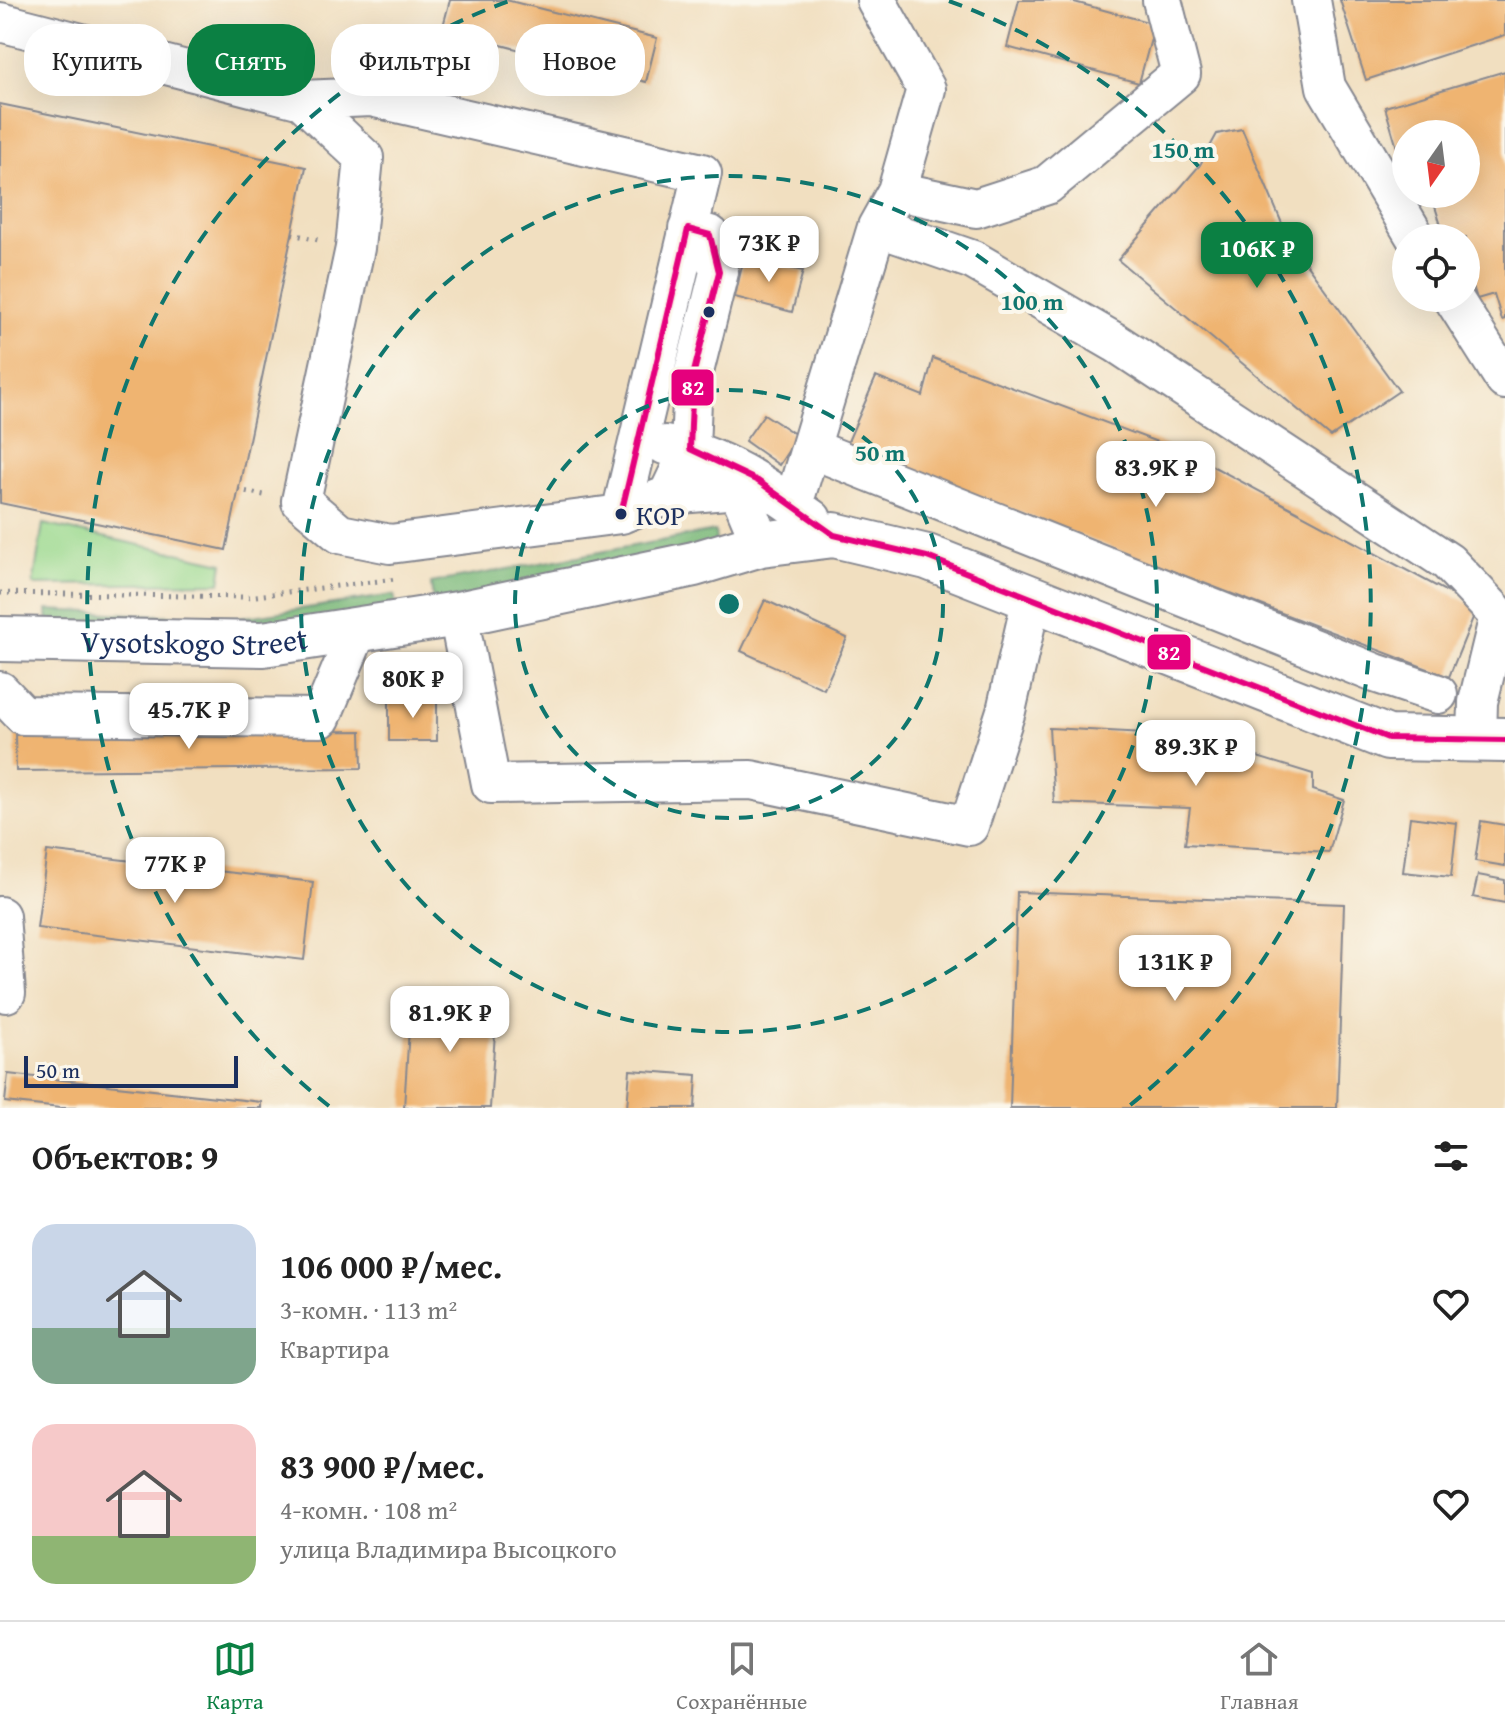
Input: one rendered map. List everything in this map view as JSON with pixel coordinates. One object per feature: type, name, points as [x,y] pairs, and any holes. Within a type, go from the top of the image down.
[{"type":"main road","points":[[834,535],[927,557],[1388,738],[1491,740]]},
{"type":"main road","name":"Vysotskogo Street","points":[[0,639],[263,644],[458,614],[694,564],[761,544],[834,535]]},
{"type":"lane","points":[[793,505],[877,227],[897,191],[926,89],[876,0]]},
{"type":"lane","points":[[897,191],[976,208],[1047,185],[1181,74],[1162,0]]},
{"type":"lane","points":[[1311,0],[1326,87],[1408,224]]},
{"type":"lane","points":[[0,22],[302,100],[371,97],[702,173],[621,514]]},
{"type":"lane","points":[[302,100],[364,158],[355,248],[301,501],[340,534],[390,544],[621,514],[668,495],[738,489],[761,544]]},
{"type":"lane","points":[[877,227],[973,260],[1116,343],[1448,562],[1499,616],[1478,702],[1491,740]]},
{"type":"lane","points":[[668,495],[690,449],[693,376],[719,272],[710,235],[688,229]]},
{"type":"lane","points":[[671,301],[710,309]]},
{"type":"lane","points":[[1462,312],[1505,380]]},
{"type":"lane","points":[[655,369],[693,376]]},
{"type":"lane","points":[[638,440],[690,449],[758,481],[834,535]]},
{"type":"lane","points":[[812,449],[1375,673],[1438,694]]},
{"type":"lane","points":[[458,614],[491,784],[751,780],[969,826],[1006,711],[1032,597]]},
{"type":"lane","points":[[0,691],[23,715],[321,718],[358,629]]},
{"type":"lane","points":[[0,916],[6,993]]},
{"type":"green space","points":[[43,524],[223,563],[220,583],[33,585]]},
{"type":"green space","points":[[715,531],[717,549],[433,603],[431,583]]},
{"type":"green space","points":[[394,595],[397,610],[259,631],[48,626],[47,610],[223,618]]},
{"type":"building","points":[[450,0],[506,0],[601,24],[515,24],[515,49],[499,45],[499,24],[444,24]]},
{"type":"building","points":[[1019,0],[1067,0],[1155,24],[1139,83],[1007,47]]},
{"type":"building","points":[[1340,0],[1505,0],[1505,35],[1366,80]]},
{"type":"building","points":[[645,35],[657,38],[645,82]]},
{"type":"building","points":[[1505,71],[1505,319],[1502,320],[1494,294],[1480,298],[1480,224],[1441,224],[1435,208],[1480,208],[1480,120],[1392,120],[1392,131],[1385,107]]},
{"type":"building","points":[[0,104],[306,167],[226,550],[0,503]]},
{"type":"building","points":[[1242,129],[1289,240],[1399,391],[1331,437],[1118,260],[1200,165],[1217,134]]},
{"type":"building","points":[[744,257],[803,271],[792,312],[735,297]]},
{"type":"building","points":[[933,358],[1192,455],[1477,608],[1449,677],[846,446],[876,377],[923,396]]},
{"type":"building","points":[[764,414],[798,436],[779,465],[745,441]]},
{"type":"building","points":[[765,600],[847,638],[824,689],[741,651]]},
{"type":"building","points":[[389,700],[437,700],[437,741],[389,741]]},
{"type":"building","points":[[1049,728],[1186,735],[1313,774],[1313,790],[1344,800],[1329,852],[1185,844],[1190,808],[1054,803]]},
{"type":"building","points":[[361,731],[362,768],[16,771],[15,735]]},
{"type":"building","points":[[1410,817],[1457,823],[1451,877],[1403,872]]},
{"type":"building","points":[[1481,821],[1505,825],[1505,866],[1475,861]]},
{"type":"building","points":[[47,851],[313,882],[304,960],[37,928]]},
{"type":"building","points":[[1478,875],[1505,880],[1505,903],[1473,897]]},
{"type":"building","points":[[1017,892],[1344,904],[1337,1108],[1010,1108]]},
{"type":"building","points":[[411,997],[497,1002],[490,1108],[404,1108]]},
{"type":"building","points":[[630,1070],[697,1075],[695,1108],[627,1108]]},
{"type":"building","points":[[8,1074],[261,1102],[261,1108],[61,1108],[5,1102]]},
{"type":"transit line","name":"82","points":[[621,514],[688,229],[710,235],[719,272],[693,376],[690,449],[758,481],[834,535],[927,557],[1388,738],[1505,740]]},
{"type":"place","name":"КОР","points":[[621,514]]}]
